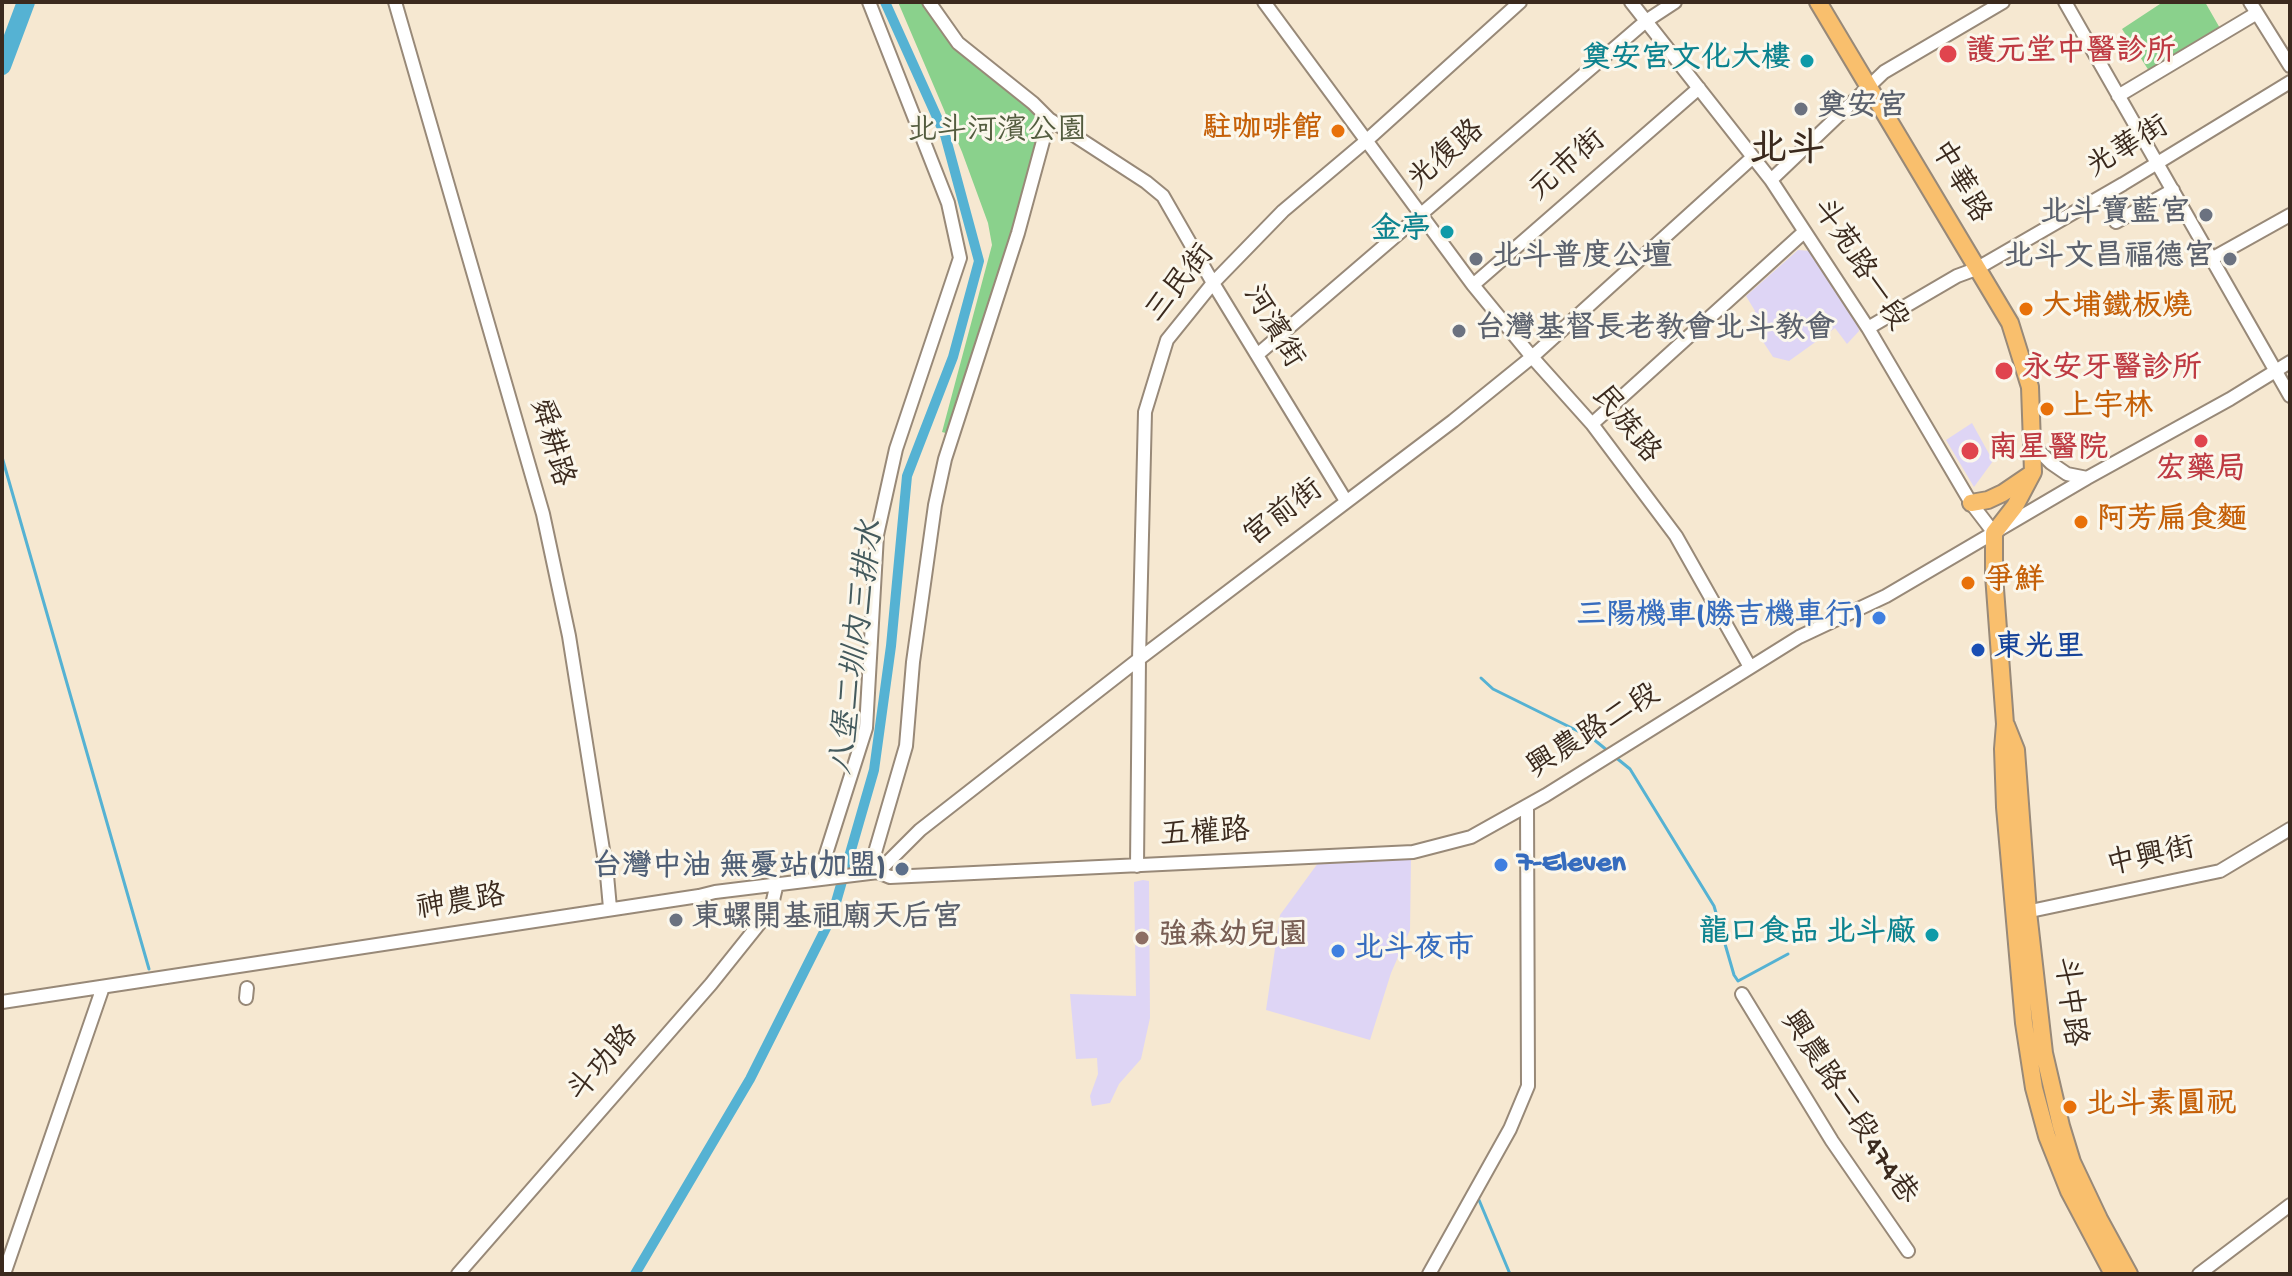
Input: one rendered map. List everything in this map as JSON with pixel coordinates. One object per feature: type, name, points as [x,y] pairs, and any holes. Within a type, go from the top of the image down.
[{"type":"main road","name":"中華路","points":[[1818,2],[2010,323],[2018,346],[2030,387],[2033,472],[2015,506],[1994,533]]},
{"type":"main road","points":[[1971,503],[2003,493],[2033,472]]},
{"type":"main road","name":"斗中路","points":[[1994,533],[1994,575],[2005,724],[2005,807],[2021,913],[2024,1023],[2034,1088],[2047,1136],[2069,1191],[2129,1274]]},
{"type":"main road","name":"斗中路","points":[[2093,1223],[2113,1274]]},
{"type":"street","name":"舜耕路","points":[[395,2],[543,514],[569,636],[610,908]]},
{"type":"street","points":[[869,2],[948,203],[960,258],[896,449],[877,535],[866,728],[823,878],[871,873],[906,746],[913,662],[935,505],[945,459],[1018,233],[1049,119]]},
{"type":"street","name":"河濱街","points":[[929,2],[958,43],[1049,119],[1163,196],[1346,501]]},
{"type":"street","name":"民族路","points":[[1264,2],[1473,285],[1592,424],[1676,536],[1750,667]]},
{"type":"street","name":"三民街","points":[[1137,866],[1145,412],[1167,340],[1213,283],[1283,211],[1520,2]]},
{"type":"street","name":"斗苑路一段","points":[[1631,2],[1771,180],[1868,328],[1971,503],[1994,533]]},
{"type":"street","name":"光復路","points":[[1257,355],[1646,21],[1675,2]]},
{"type":"street","points":[[1771,180],[1884,72],[2003,2]]},
{"type":"street","points":[[2065,2],[2290,396]]},
{"type":"street","points":[[2118,96],[2254,7],[2290,66]]},
{"type":"street","name":"光華街","points":[[1868,328],[1957,276],[1976,269],[2290,82]]},
{"type":"street","name":"元市街","points":[[1473,285],[1699,88]]},
{"type":"street","name":"宮前街","points":[[871,873],[920,830],[1139,659],[1453,421],[1532,357],[1753,157]]},
{"type":"street","points":[[2116,222],[2173,190]]},
{"type":"street","points":[[2213,258],[2290,215]]},
{"type":"street","points":[[1592,424],[1804,232]]},
{"type":"street","name":"興農路二段","points":[[1429,1274],[1510,1129],[1528,1086],[1527,806],[1808,631],[1886,596],[2290,362]]},
{"type":"street","points":[[2033,445],[2067,474],[2087,478]]},
{"type":"street","name":"五權路","points":[[871,873],[890,877],[1413,852],[1471,837],[1527,806]]},
{"type":"street","name":"中興街","points":[[2021,913],[2220,871],[2290,829]]},
{"type":"street","name":"神農路","points":[[2,1002],[823,878]]},
{"type":"street","name":"斗功路","points":[[458,1274],[711,984],[771,909],[777,883]]},
{"type":"street","points":[[4,1274],[103,987]]},
{"type":"street","name":"興農路二段474巷","points":[[1742,994],[1832,1141],[1908,1251]]},
{"type":"street","points":[[2199,1274],[2290,1205]]},
{"type":"shaded area","points":[[1798,250],[1811,251],[1857,319],[1859,331],[1847,344],[1835,328],[1789,361],[1773,357],[1753,322],[1755,311],[1746,296]]},
{"type":"shaded area","name":"南星醫院","points":[[1972,423],[1993,461],[1974,487],[1946,440]]},
{"type":"shaded area","name":"北斗夜市","points":[[1411,858],[1410,930],[1391,973],[1370,1040],[1266,1010],[1280,915],[1318,863]]},
{"type":"shaded area","name":"強森幼兒園","points":[[1149,881],[1150,1018],[1141,1059],[1119,1084],[1110,1103],[1092,1106],[1090,1096],[1098,1074],[1097,1058],[1076,1059],[1070,994],[1136,996],[1134,882]]},
{"type":"green space","name":"北斗河濱公園","points":[[898,2],[924,2],[1042,119],[1005,273],[949,434],[942,432],[992,245],[988,223],[962,152]]},
{"type":"green space","points":[[2163,2],[2205,2],[2221,30],[2151,74],[2122,29]]},
{"type":"waterway","points":[[2,66],[26,2]]},
{"type":"waterway","name":"八堡二圳內三排水","points":[[635,1274],[750,1079],[832,916],[874,770],[891,646],[907,476],[953,357],[979,261],[945,135],[885,2]]},
{"type":"waterway","points":[[2,457],[149,969]]},
{"type":"waterway","points":[[1481,678],[1493,689],[1592,738],[1608,751]]},
{"type":"waterway","points":[[1614,756],[1630,769],[1714,906],[1738,981],[1788,954]]},
{"type":"waterway","points":[[1479,1200],[1510,1274]]},
{"type":"place","name":"護元堂中醫診所","points":[[1948,54]]},
{"type":"place","name":"奠安宮文化大樓","points":[[1807,61]]},
{"type":"place","name":"奠安宮","points":[[1801,109]]},
{"type":"place","name":"駐咖啡館","points":[[1338,131]]},
{"type":"place","name":"北斗寶藍宮","points":[[2206,215]]},
{"type":"place","name":"金亭","points":[[1447,232]]},
{"type":"place","name":"北斗普度公壇","points":[[1476,259]]},
{"type":"place","name":"北斗文昌福德宮","points":[[2230,259]]},
{"type":"place","name":"大埔鐵板燒","points":[[2026,309]]},
{"type":"place","name":"台灣基督長老教會北斗教會","points":[[1459,331]]},
{"type":"place","name":"永安牙醫診所","points":[[2004,371]]},
{"type":"place","name":"上宇林","points":[[2047,409]]},
{"type":"place","name":"宏藥局","points":[[2201,441]]},
{"type":"place","name":"南星醫院","points":[[1970,451]]},
{"type":"place","name":"阿芳扁食麵","points":[[2081,522]]},
{"type":"place","name":"爭鮮","points":[[1968,583]]},
{"type":"place","name":"三陽機車(勝吉機車行)","points":[[1879,618]]},
{"type":"place","name":"東光里","points":[[1978,650]]},
{"type":"place","name":"7-Eleven","points":[[1501,865]]},
{"type":"place","name":"台灣中油 無憂站(加盟)","points":[[902,869]]},
{"type":"place","name":"東螺開基祖廟天后宮","points":[[676,920]]},
{"type":"place","name":"龍口食品 北斗廠","points":[[1932,935]]},
{"type":"place","name":"強森幼兒園","points":[[1142,938]]},
{"type":"place","name":"北斗夜市","points":[[1338,951]]},
{"type":"place","name":"北斗素圓祝","points":[[2070,1107]]},
{"type":"district","name":"北斗","points":[[1787,153]]}]
